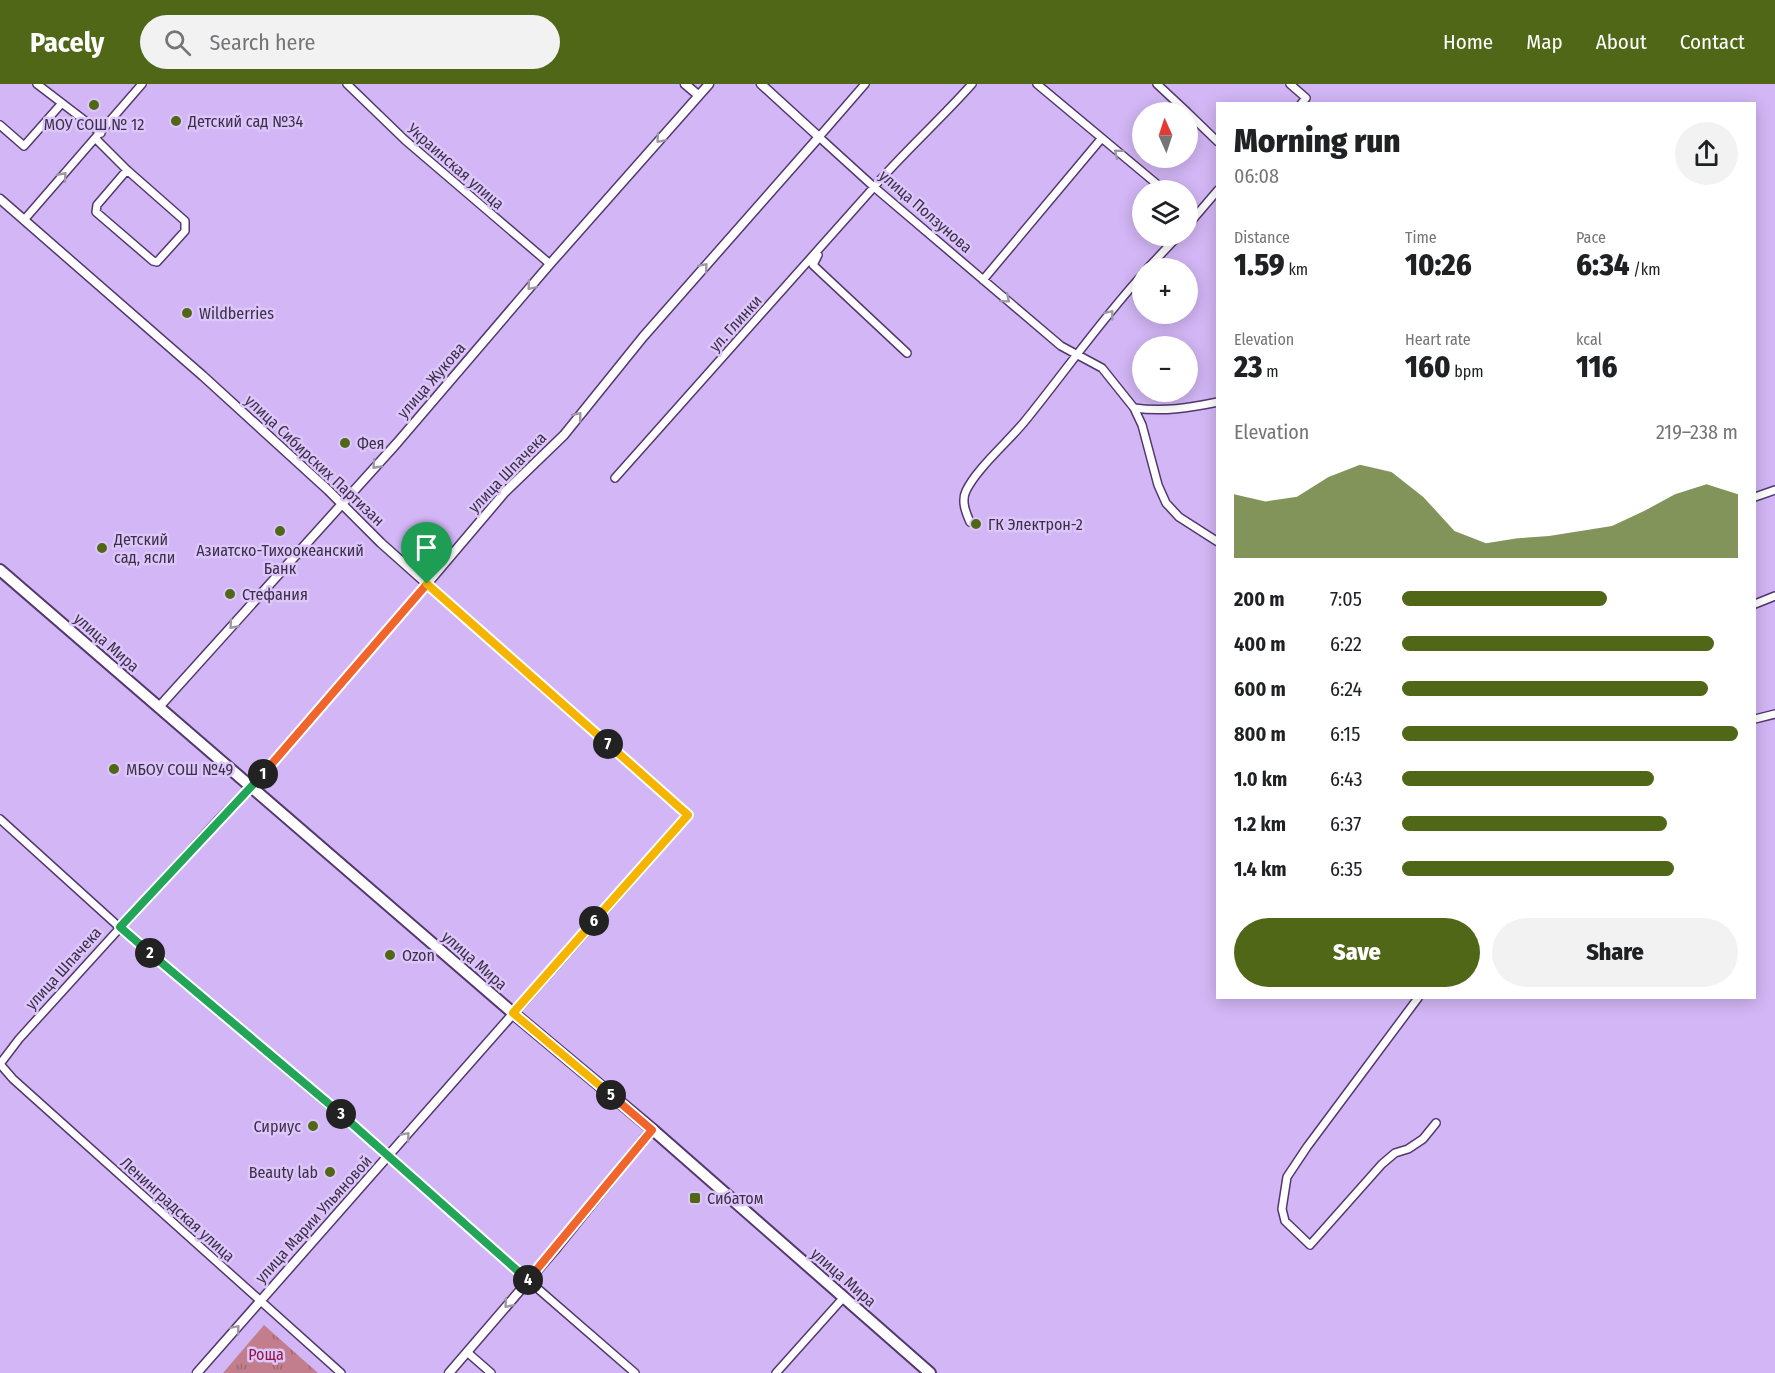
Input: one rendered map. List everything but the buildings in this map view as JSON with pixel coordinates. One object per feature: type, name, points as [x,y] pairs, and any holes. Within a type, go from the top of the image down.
[{"type":"main road","name":"улица Мира","points":[[0,570],[513,1013],[652,1130],[930,1373]]},
{"type":"street","points":[[38,84],[99,136],[127,170],[186,221],[185,231],[157,262],[96,212],[97,205],[127,170]]},
{"type":"street","points":[[24,220],[142,84]]},
{"type":"street","name":"Украинская улица","points":[[347,84],[405,140],[550,264]]},
{"type":"street","points":[[685,84],[698,95],[709,84]]},
{"type":"street","name":"улица Ползунова","points":[[761,84],[874,187],[1061,346],[1102,368],[1134,408],[1145,435],[1158,485],[1167,503],[1179,517],[1216,541]]},
{"type":"street","name":"улица Шпачека","points":[[0,1064],[19,1039],[120,927],[251,787],[506,492],[564,435],[643,337],[864,84]]},
{"type":"street","points":[[907,353],[813,265],[815,259],[908,148],[936,124],[972,84]]},
{"type":"street","points":[[1037,84],[1152,180]]},
{"type":"street","points":[[1157,84],[1176,102]]},
{"type":"street","points":[[1290,84],[1304,101]]},
{"type":"street","name":"улица Жукова","points":[[159,707],[418,418],[698,95]]},
{"type":"street","points":[[0,125],[24,146],[62,103]]},
{"type":"street","points":[[1198,123],[1216,140]]},
{"type":"street","points":[[983,280],[1101,139]]},
{"type":"street","name":"ул. Глинки","points":[[615,477],[874,187]]},
{"type":"street","points":[[1198,213],[1216,192]]},
{"type":"street","name":"улица Сибирских Партизан","points":[[0,199],[203,376],[381,543],[688,815]]},
{"type":"street","points":[[1157,258],[1169,246]]},
{"type":"street","points":[[970,522],[964,502],[965,493],[973,480],[1024,423],[1132,287]]},
{"type":"street","points":[[1134,408],[1176,411],[1216,402]]},
{"type":"street","points":[[1756,497],[1775,490]]},
{"type":"street","points":[[1756,604],[1775,596]]},
{"type":"street","points":[[1756,719],[1775,714]]},
{"type":"street","name":"улица Марии Ульяновой","points":[[197,1373],[688,815]]},
{"type":"street","points":[[0,819],[120,927],[389,1155],[635,1373]]},
{"type":"street","points":[[1417,999],[1287,1177],[1282,1209],[1285,1221],[1310,1245],[1382,1164],[1395,1153],[1408,1149],[1423,1139],[1436,1123]]},
{"type":"street","name":"Ленинградская улица","points":[[0,1064],[159,1212],[341,1373]]},
{"type":"street","points":[[0,1079],[11,1076]]},
{"type":"street","points":[[449,1373],[529,1281],[652,1130]]},
{"type":"street","points":[[776,1373],[844,1297]]},
{"type":"street","points":[[467,1352],[491,1373]]},
{"type":"green space","name":"Роща","points":[[264,1325],[318,1373],[223,1373]]},
{"type":"place","name":"МОУ СОШ № 12","points":[[94,105]]},
{"type":"place","name":"Детский сад №34","points":[[176,121]]},
{"type":"place","name":"Wildberries","points":[[187,313]]},
{"type":"place","name":"Фея","points":[[345,443]]},
{"type":"place","name":"ГК Электрон-2","points":[[976,524]]},
{"type":"place","name":"Азиатско-Тихоокеанский Банк","points":[[280,531]]},
{"type":"place","name":"Детский сад, ясли","points":[[102,548]]},
{"type":"place","name":"Стефания","points":[[230,594]]},
{"type":"place","name":"МБОУ СОШ №49","points":[[114,769]]},
{"type":"place","name":"Ozon","points":[[390,955]]},
{"type":"place","name":"Сириус","points":[[313,1126]]},
{"type":"place","name":"Beauty lab","points":[[330,1172]]},
{"type":"place","name":"Сибатом","points":[[695,1198]]},
{"type":"route","points":[[427,584],[688,815],[513,1013],[652,1130],[529,1281],[389,1155],[120,927],[251,787],[427,584]]}]
